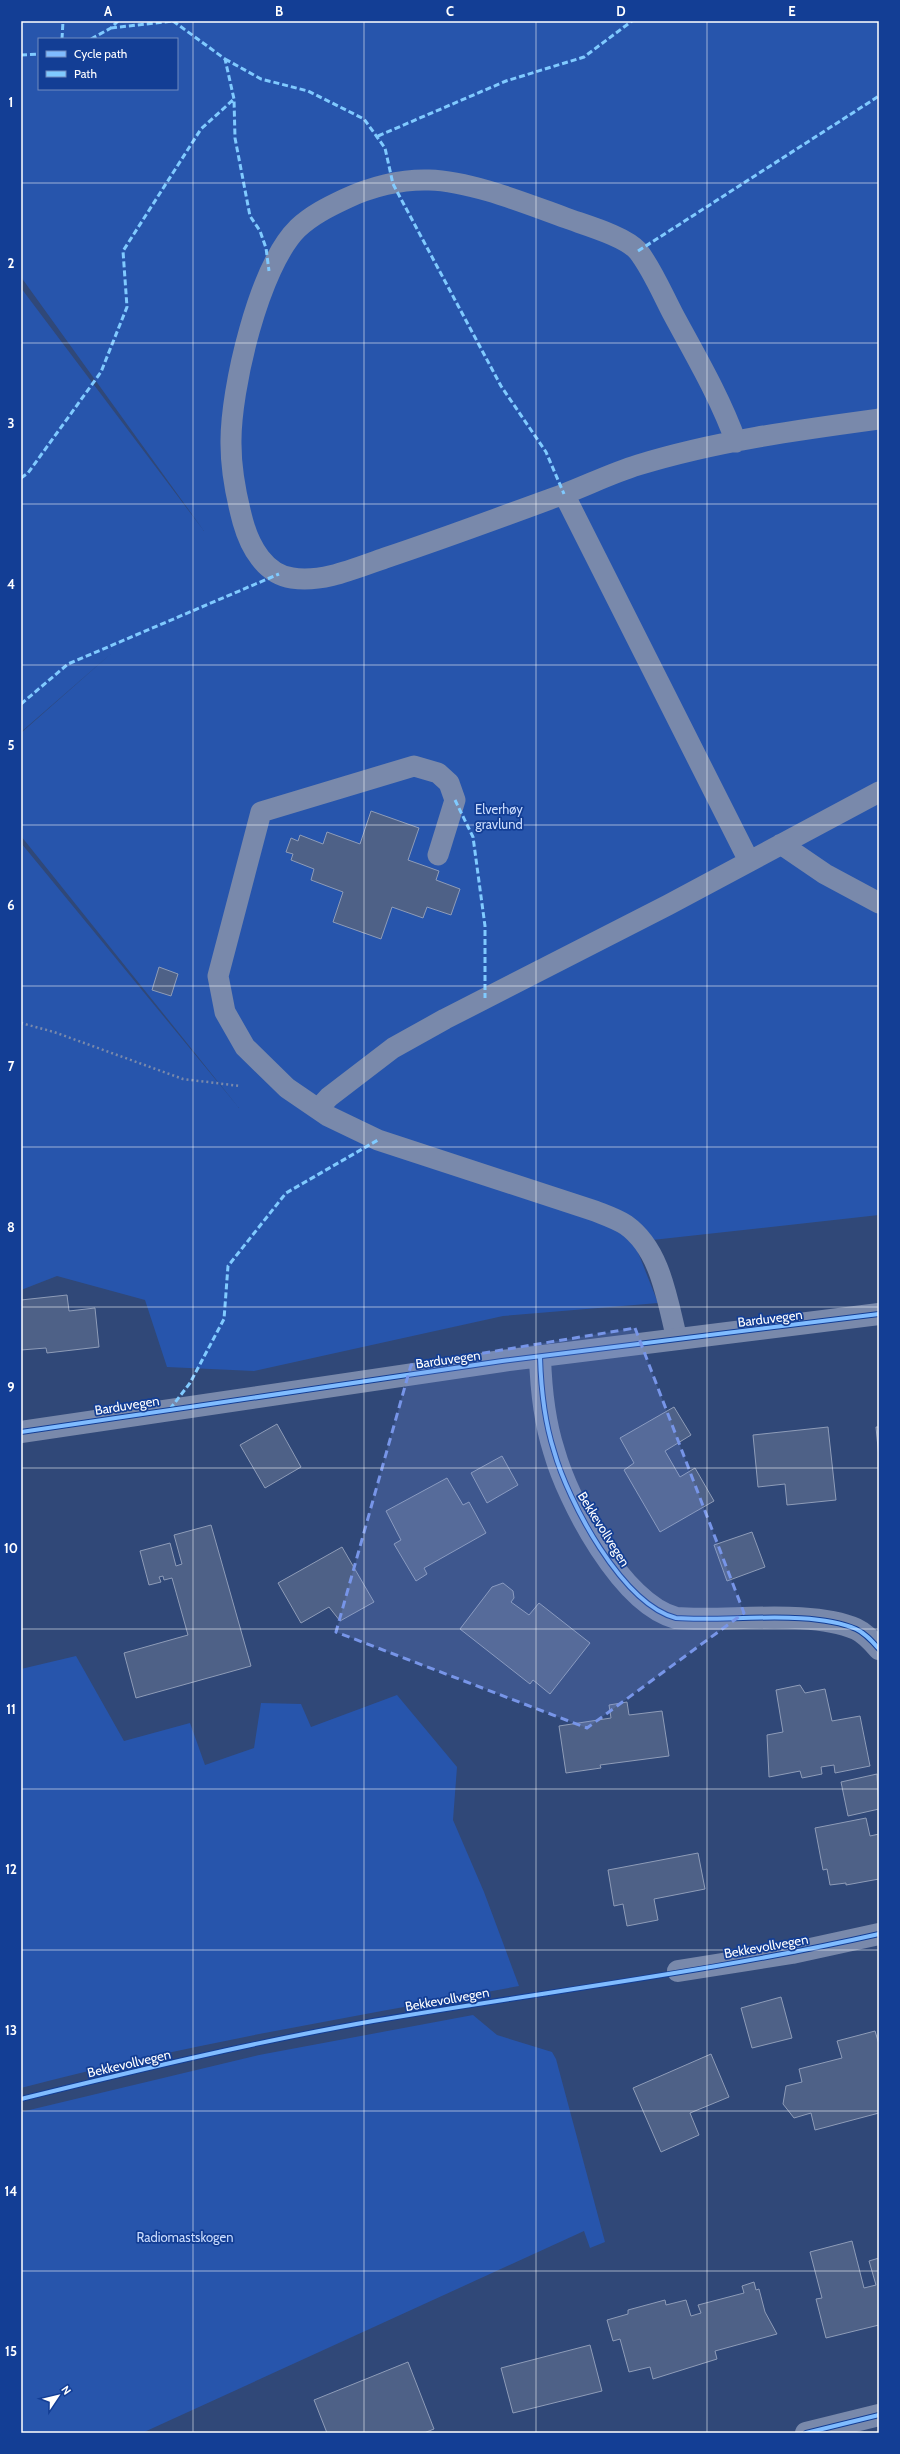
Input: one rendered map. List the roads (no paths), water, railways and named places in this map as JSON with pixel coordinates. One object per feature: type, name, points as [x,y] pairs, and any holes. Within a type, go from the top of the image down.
[{"type":"street","name":"Barduvegen","points":[[21,1432],[170,1408],[540,1357],[879,1314]]},
{"type":"street","name":"Bekkevollvegen","points":[[540,1357],[541,1394],[554,1450],[565,1484],[588,1527],[608,1557],[626,1583],[643,1601],[664,1615],[676,1618],[808,1619],[846,1625],[857,1630],[879,1649]]},
{"type":"street","name":"Bekkevollvegen","points":[[678,1971],[792,1952],[879,1934]]},
{"type":"street","points":[[806,2433],[879,2415]]},
{"type":"lane","points":[[736,442],[713,389],[638,251],[625,242],[527,204],[473,188],[430,180],[397,183],[354,195],[324,209],[298,229],[277,255],[260,297],[246,349],[231,428],[233,480],[236,498],[253,548],[268,567],[287,578],[298,579],[341,573],[564,494],[632,467],[676,454],[736,442],[879,420]]},
{"type":"lane","points":[[564,494],[749,861]]},
{"type":"lane","points":[[438,855],[455,800],[449,784],[438,773],[414,766],[261,812],[218,976],[225,1012],[245,1047],[287,1088],[318,1109],[378,1140],[595,1211],[626,1225],[647,1245],[659,1276],[677,1339]]},
{"type":"lane","points":[[318,1109],[329,1097],[400,1044],[444,1019],[879,792]]},
{"type":"lane","points":[[781,844],[825,874],[879,903]]},
{"type":"park label","name":"Elverhøy gravlund","points":[[499,816]]},
{"type":"park label","name":"Radiomastskogen","points":[[185,2237]]}]
